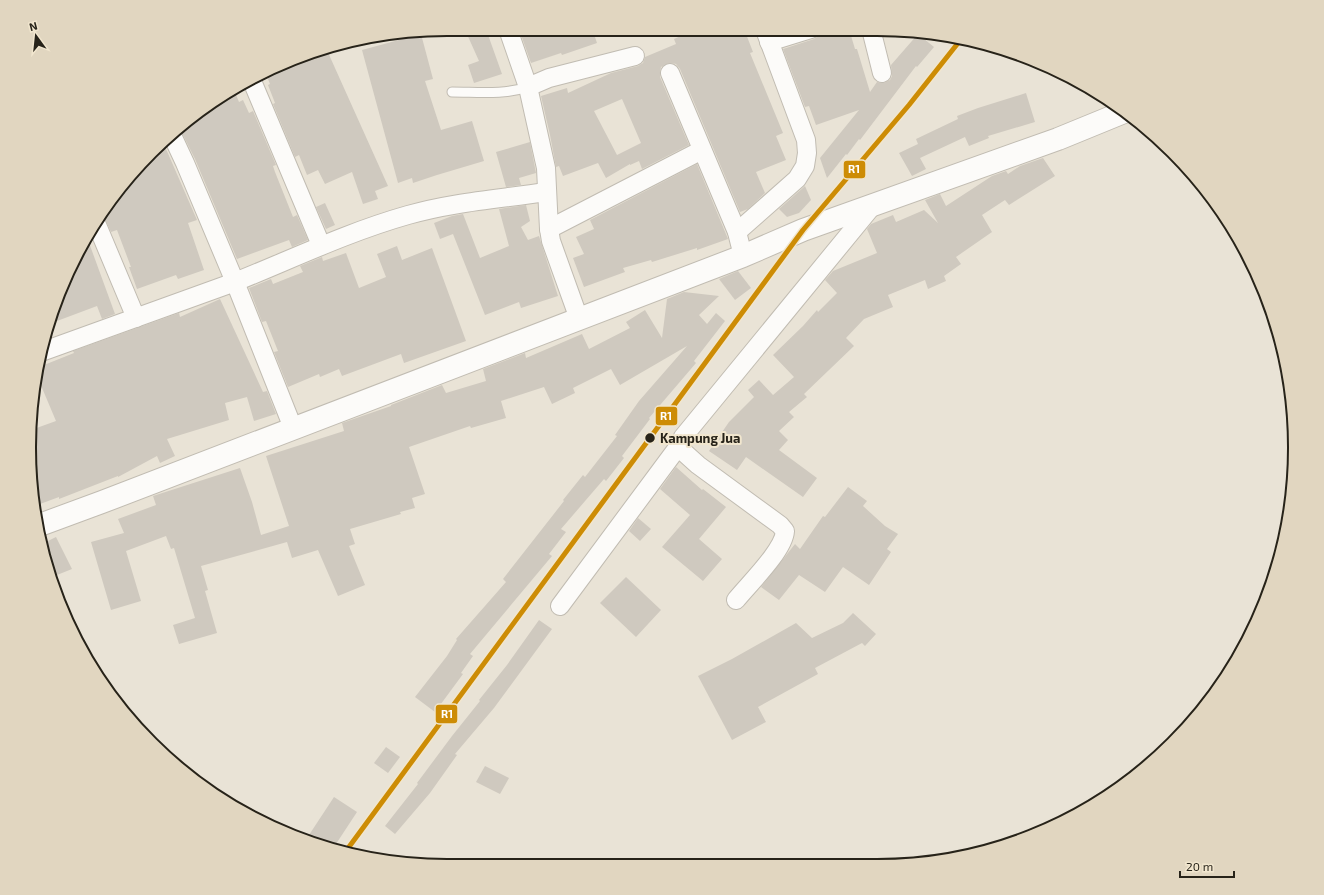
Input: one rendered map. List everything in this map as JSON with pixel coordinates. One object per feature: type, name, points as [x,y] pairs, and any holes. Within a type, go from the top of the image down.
[{"type":"street","points":[[510,36],[528,87],[546,168],[546,192],[551,241],[579,319]]},
{"type":"street","points":[[737,232],[797,179],[805,166],[807,153],[806,140],[767,36]]},
{"type":"street","points":[[873,36],[882,73]]},
{"type":"street","points":[[528,87],[549,78],[635,56]]},
{"type":"street","points":[[670,73],[737,232],[743,256]]},
{"type":"street","points":[[253,85],[321,245]]},
{"type":"street","points":[[43,524],[743,256],[803,230],[1058,139],[1118,114]]},
{"type":"street","points":[[174,140],[235,282],[293,428]]},
{"type":"street","points":[[549,229],[702,150]]},
{"type":"street","points":[[48,349],[235,282],[321,245],[408,215],[445,206],[546,192]]},
{"type":"street","points":[[560,606],[678,447],[683,437],[874,204]]},
{"type":"street","points":[[99,229],[136,318]]},
{"type":"street","points":[[678,447],[698,465],[780,525],[785,531],[779,547],[736,600]]},
{"type":"lane","points":[[452,92],[502,93],[528,87]]},
{"type":"building","points":[[468,36],[488,36],[502,74],[474,83],[468,65],[479,61]]},
{"type":"building","points":[[521,36],[595,36],[597,43],[562,55],[561,53],[531,63]]},
{"type":"building","points":[[681,36],[747,36],[753,52],[750,53],[783,133],[776,136],[786,160],[756,172],[765,193],[748,209],[740,212],[680,69],[676,64],[666,64],[661,67],[660,77],[689,145],[642,169],[639,161],[630,164],[606,178],[598,163],[563,176],[559,166],[556,167],[541,96],[567,88],[568,93],[611,73],[638,66],[643,63],[645,57],[676,44],[674,39]],"holes":[[[622,99],[641,143],[617,155],[594,111]]]},
{"type":"building","points":[[819,36],[851,36],[855,49],[857,49],[870,92],[877,82],[884,83],[890,80],[892,76],[891,65],[914,38],[925,39],[934,47],[917,67],[916,66],[860,140],[859,139],[827,178],[820,158],[859,110],[816,125],[809,106],[805,107],[783,49]]},
{"type":"building","points":[[422,37],[433,79],[425,81],[441,130],[472,121],[484,161],[413,183],[412,178],[398,183],[362,50],[402,39]]},
{"type":"building","points":[[329,54],[388,186],[375,191],[378,199],[363,204],[352,172],[325,184],[318,170],[307,175],[299,155],[295,157],[273,104],[275,103],[268,85],[270,84],[267,77],[290,67]]},
{"type":"building","points":[[1026,93],[1035,122],[988,136],[989,138],[969,146],[965,137],[920,158],[926,169],[912,176],[899,153],[918,144],[916,139],[958,119],[957,116]]},
{"type":"building","points":[[236,95],[239,102],[243,100],[249,113],[253,111],[276,165],[273,166],[293,217],[297,215],[308,240],[292,247],[289,240],[237,259],[195,159],[182,133],[219,105]]},
{"type":"building","points":[[530,142],[536,173],[519,178],[521,185],[506,187],[496,152]]},
{"type":"building","points":[[166,148],[197,220],[188,223],[204,270],[178,279],[176,275],[137,289],[129,267],[131,267],[117,230],[111,232],[105,219],[138,176]]},
{"type":"building","points":[[1043,158],[1055,176],[1009,205],[1005,200],[982,215],[992,232],[956,257],[961,264],[944,276],[946,281],[928,289],[925,280],[888,295],[893,307],[864,319],[846,338],[854,346],[804,394],[807,397],[789,412],[794,417],[779,431],[788,440],[779,450],[817,478],[803,497],[746,457],[737,470],[709,451],[729,422],[754,397],[748,390],[759,380],[773,395],[794,377],[773,355],[817,310],[818,312],[837,293],[825,280],[833,271],[877,253],[867,229],[871,224],[893,215],[896,222],[924,210],[938,223],[925,200],[940,194],[946,206],[992,176],[1006,171],[1008,174],[1020,166]]},
{"type":"building","points":[[697,164],[728,239],[697,250],[697,248],[652,262],[651,260],[623,268],[625,272],[584,287],[573,258],[584,254],[576,237],[594,229],[590,220]]},
{"type":"building","points":[[805,186],[811,200],[799,213],[787,217],[779,209]]},
{"type":"building","points":[[325,203],[335,225],[326,229],[316,207]]},
{"type":"building","points":[[526,205],[530,221],[521,227],[528,240],[539,236],[558,296],[521,308],[519,302],[485,315],[453,234],[440,239],[434,223],[452,216],[463,214],[480,258],[509,246],[499,209]]},
{"type":"building","points":[[90,244],[115,314],[102,319],[97,306],[56,321],[67,290],[78,265]]},
{"type":"building","points":[[397,246],[402,260],[432,248],[466,341],[404,363],[401,354],[342,376],[339,369],[320,377],[319,374],[288,387],[274,352],[278,351],[266,321],[262,322],[249,288],[271,279],[273,284],[303,272],[300,266],[322,257],[323,261],[346,253],[359,288],[386,277],[377,254]]},
{"type":"building","points":[[738,271],[751,288],[735,300],[719,279]]},
{"type":"building","points":[[684,292],[719,296],[699,315],[707,324],[716,313],[725,321],[694,361],[696,363],[649,418],[650,419],[622,456],[624,458],[606,481],[604,479],[561,529],[566,532],[549,554],[552,556],[470,654],[473,656],[461,673],[463,674],[435,712],[415,697],[447,656],[457,640],[456,639],[506,582],[503,579],[564,501],[563,500],[583,475],[585,477],[617,436],[615,435],[639,401],[687,346],[620,385],[611,369],[573,388],[575,393],[552,404],[544,387],[501,401],[506,418],[471,428],[470,426],[409,447],[425,494],[412,498],[415,508],[400,512],[401,514],[350,529],[355,544],[349,546],[365,585],[338,596],[318,550],[292,558],[287,542],[201,566],[208,590],[205,591],[217,633],[179,644],[173,625],[195,618],[174,548],[171,549],[166,536],[126,551],[141,601],[111,610],[91,542],[124,533],[118,519],[156,505],[153,496],[240,468],[252,502],[261,535],[289,526],[266,456],[344,431],[342,423],[391,406],[442,385],[446,393],[486,381],[483,369],[525,353],[526,358],[582,334],[589,349],[630,328],[626,322],[645,310],[662,338],[667,299]]},
{"type":"building","points":[[220,299],[263,392],[267,391],[276,414],[254,421],[247,397],[225,403],[229,420],[167,439],[175,456],[160,463],[157,456],[118,477],[59,499],[59,497],[40,504],[37,474],[37,428],[56,421],[41,386],[45,365],[74,353],[73,351],[179,313],[180,317]]},
{"type":"building","points":[[676,467],[702,490],[703,489],[726,507],[699,539],[722,559],[703,581],[662,547],[690,515],[660,489]]},
{"type":"building","points":[[848,487],[867,501],[863,506],[885,526],[898,534],[887,549],[891,552],[869,585],[843,567],[825,592],[799,575],[779,600],[761,587],[795,544],[800,549],[823,516],[825,517]]},
{"type":"building","points":[[638,518],[651,529],[640,541],[629,531]]},
{"type":"building","points":[[56,537],[72,569],[57,575],[47,541]]},
{"type":"building","points":[[626,577],[661,610],[636,637],[600,603]]},
{"type":"building","points":[[853,613],[876,634],[865,646],[862,643],[815,668],[818,674],[758,707],[766,722],[732,740],[698,676],[732,659],[796,623],[812,638],[843,623]]},
{"type":"building","points":[[539,620],[552,629],[494,708],[455,754],[457,755],[430,793],[395,834],[385,826],[507,665]]},
{"type":"building","points":[[386,747],[400,757],[388,773],[374,763]]},
{"type":"building","points":[[485,766],[509,778],[500,794],[476,782]]},
{"type":"building","points":[[334,797],[357,812],[336,844],[309,835]]},
{"type":"transit line","name":"R1","points":[[349,847],[803,230],[909,105],[957,44]]},
{"type":"place","name":"Kampung Jua","points":[[650,438]]}]
